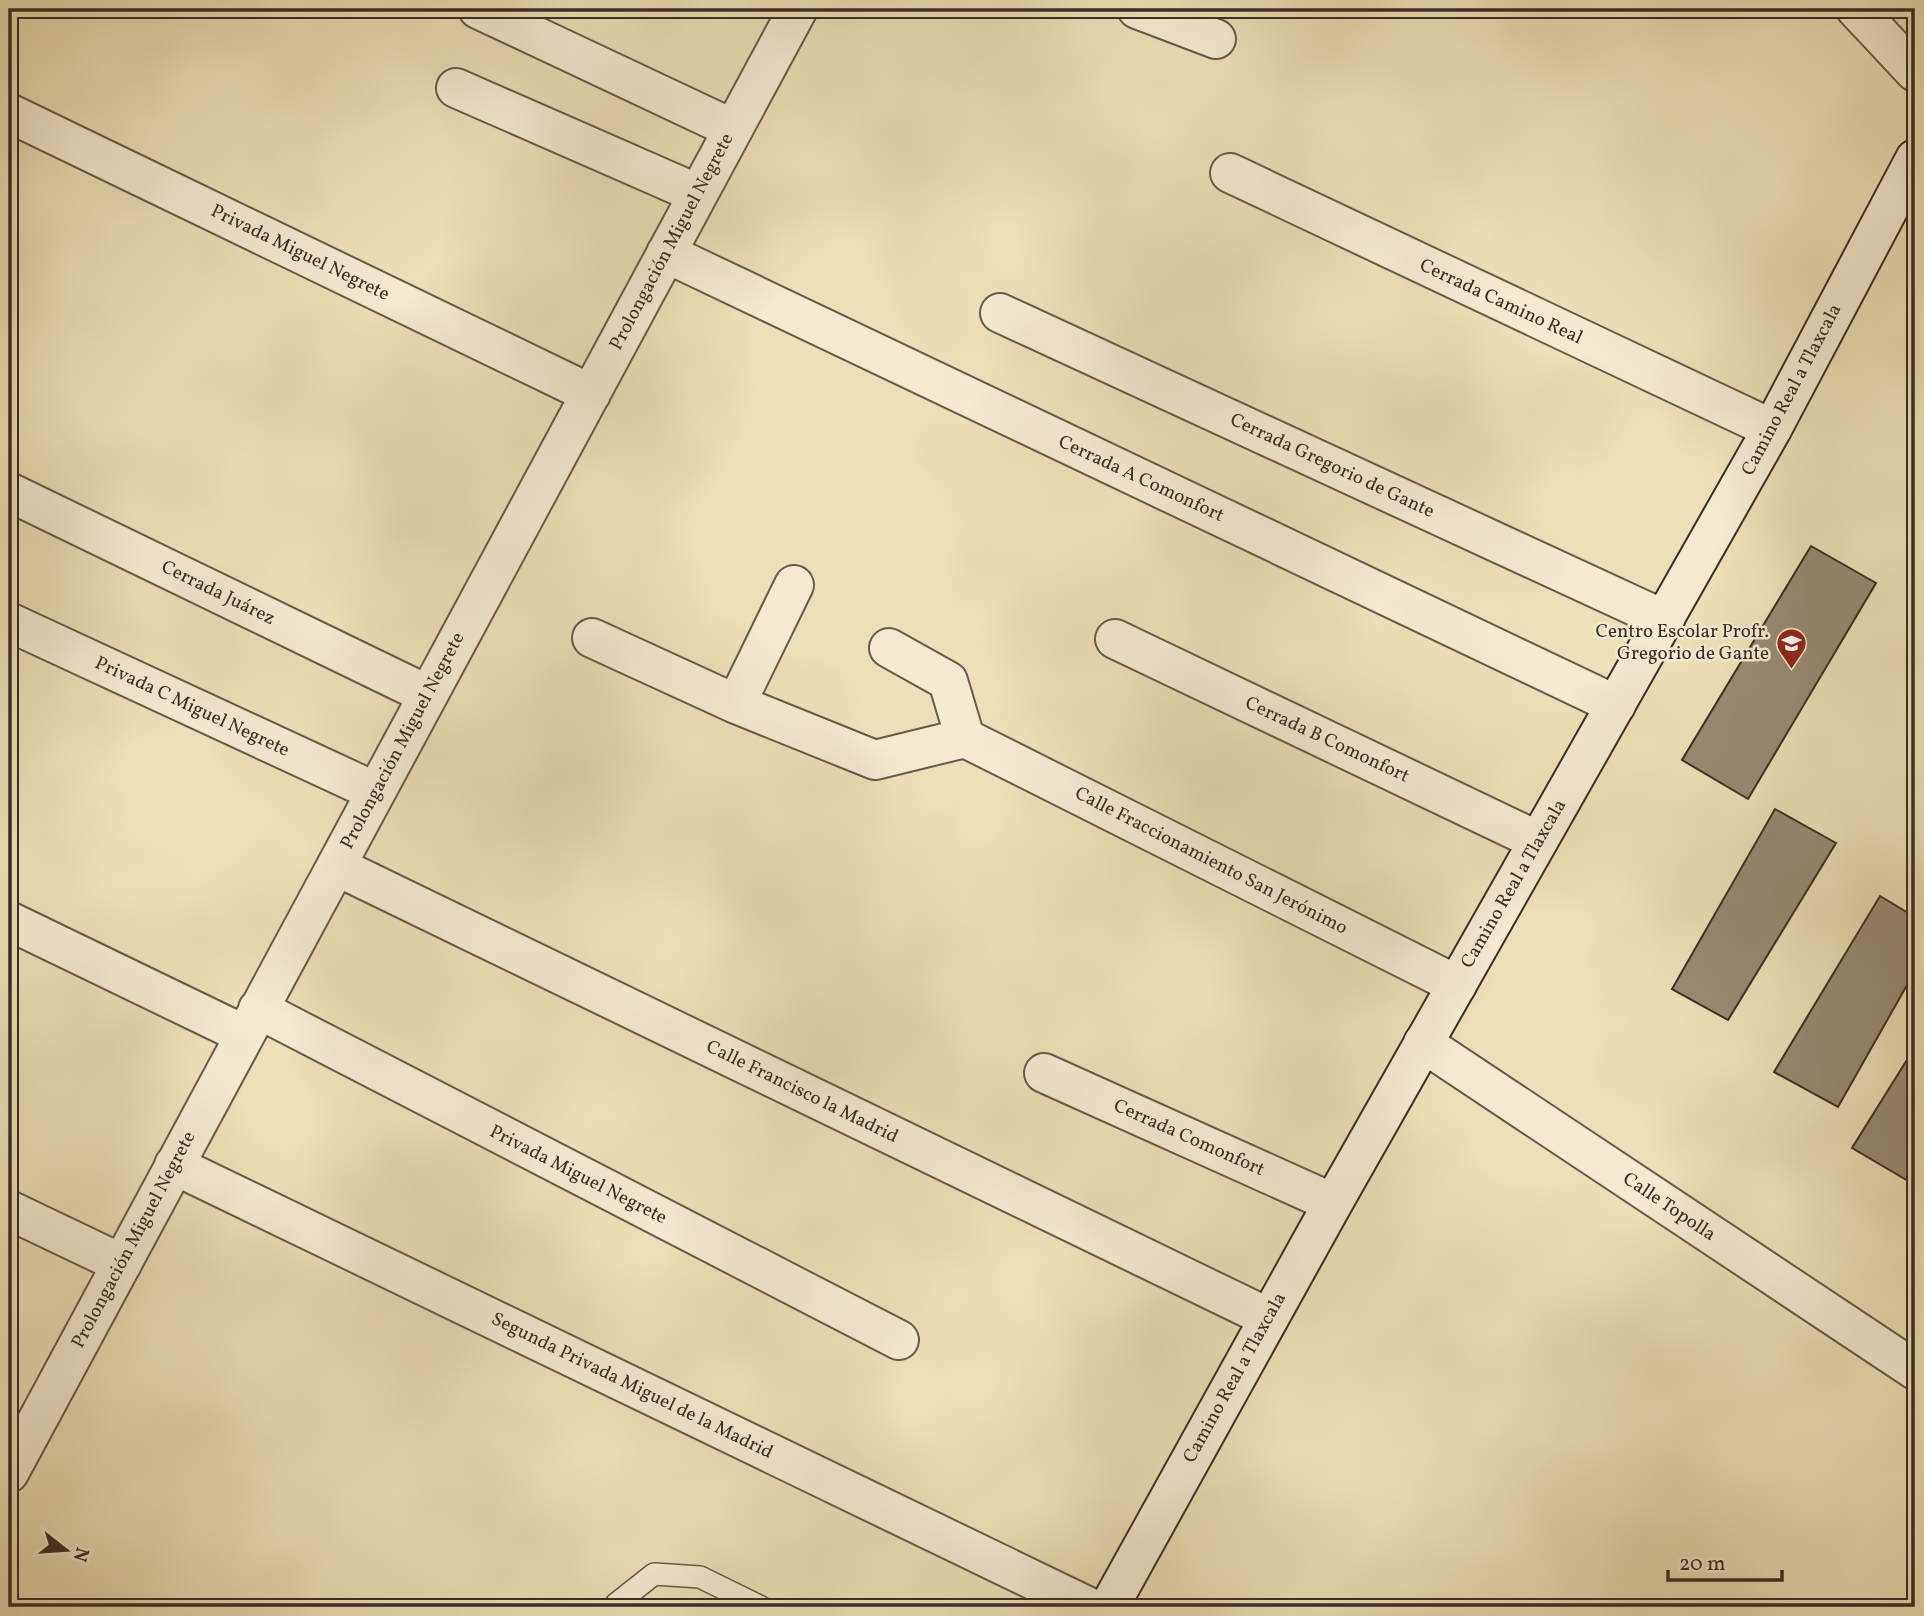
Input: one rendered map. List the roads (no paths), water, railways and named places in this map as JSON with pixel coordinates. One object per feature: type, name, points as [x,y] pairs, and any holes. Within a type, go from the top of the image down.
[{"type":"street","points":[[478,9],[733,129]]},
{"type":"street","name":"Prolongación Miguel Negrete","points":[[9,1473],[18,1434],[122,1264],[798,9]]},
{"type":"street","points":[[1137,9],[1216,39]]},
{"type":"street","points":[[1856,9],[1915,72]]},
{"type":"street","points":[[456,88],[698,194]]},
{"type":"street","name":"Privada Miguel Negrete","points":[[9,113],[591,394]]},
{"type":"street","name":"Camino Real a Tlaxcala","points":[[1109,1607],[1333,1203],[1772,429],[1915,159]]},
{"type":"street","name":"Cerrada Camino Real","points":[[1230,173],[1772,429]]},
{"type":"street","name":"Cerrada A Comonfort","points":[[666,253],[1616,705]]},
{"type":"street","name":"Cerrada Gregorio de Gante","points":[[1000,313],[1665,620]]},
{"type":"street","name":"Cerrada Juárez","points":[[9,492],[428,695]]},
{"type":"street","points":[[736,704],[794,585]]},
{"type":"street","name":"Privada C Miguel Negrete","points":[[9,622],[376,792]]},
{"type":"street","points":[[592,638],[736,704],[875,760],[965,738],[948,681],[889,648]]},
{"type":"street","name":"Cerrada B Comonfort","points":[[1115,639],[1538,841]]},
{"type":"street","name":"Calle Fraccionamiento San Jerónimo","points":[[965,738],[1457,985]]},
{"type":"street","name":"Calle Francisco la Madrid","points":[[336,866],[1269,1318]]},
{"type":"street","name":"Privada Miguel Negrete","points":[[9,921],[251,1022],[899,1340]]},
{"type":"street","name":"Calle Topolla","points":[[1423,1044],[1915,1370]]},
{"type":"street","name":"Cerrada Comonfort","points":[[1044,1073],[1333,1203]]},
{"type":"street","name":"Segunda Privada Miguel de la Madrid","points":[[174,1166],[1089,1607]]},
{"type":"street","points":[[9,1210],[122,1264]]},
{"type":"lane","points":[[616,1604],[654,1574],[700,1577],[761,1607]]},
{"type":"place","name":"Centro Escolar Profr. Gregorio de Gante","points":[[1792,670]]}]
